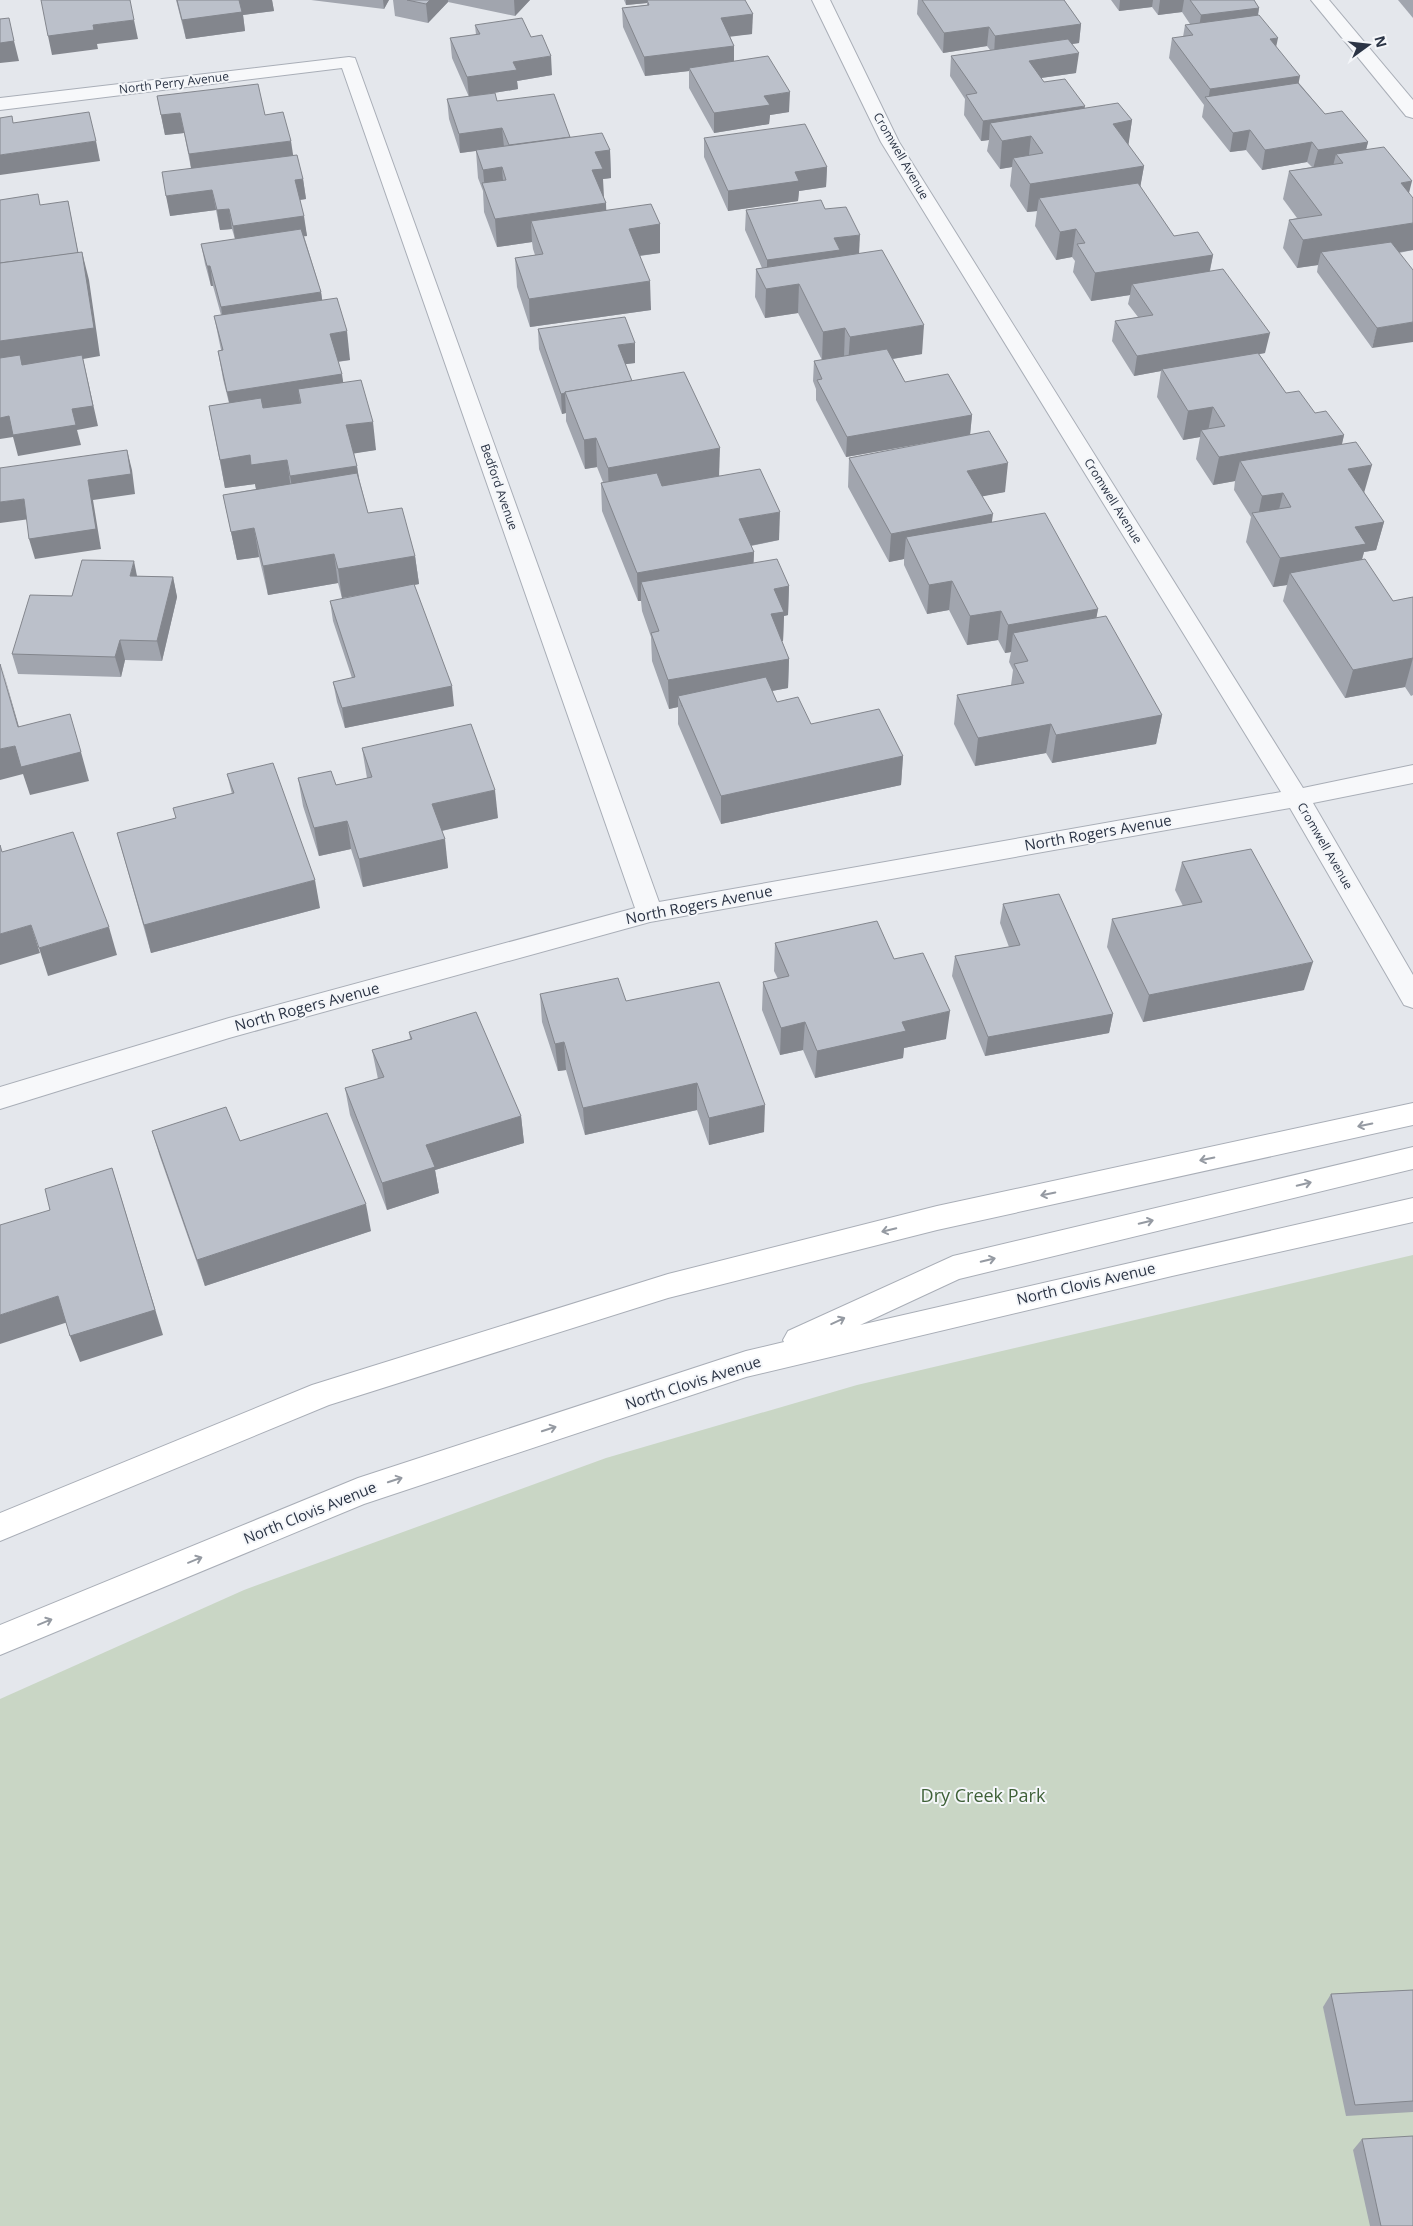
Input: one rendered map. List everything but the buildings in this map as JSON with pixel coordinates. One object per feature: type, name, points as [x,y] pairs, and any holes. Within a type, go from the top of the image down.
[{"type":"main road","points":[[0,1527],[323,1394],[668,1286],[937,1218],[1413,1114]]},
{"type":"main road","points":[[746,1364],[953,1268],[1413,1158]]},
{"type":"main road","name":"North Clovis Avenue","points":[[0,1640],[358,1492],[746,1364],[1197,1258],[1413,1210]]},
{"type":"street","name":"Cromwell Avenue","points":[[821,0],[890,142],[1297,798],[1413,998]]},
{"type":"street","points":[[1320,0],[1413,112]]},
{"type":"street","name":"North Perry Avenue","points":[[0,104],[349,62]]},
{"type":"street","name":"Bedford Avenue","points":[[349,62],[650,912]]},
{"type":"street","name":"North Rogers Avenue","points":[[0,1098],[229,1028],[650,912],[1297,798],[1413,774]]},
{"type":"green space","name":"Dry Creek Park","points":[[1413,1255],[1413,2226],[0,2226],[0,1699],[244,1590],[606,1458],[857,1385]]}]
